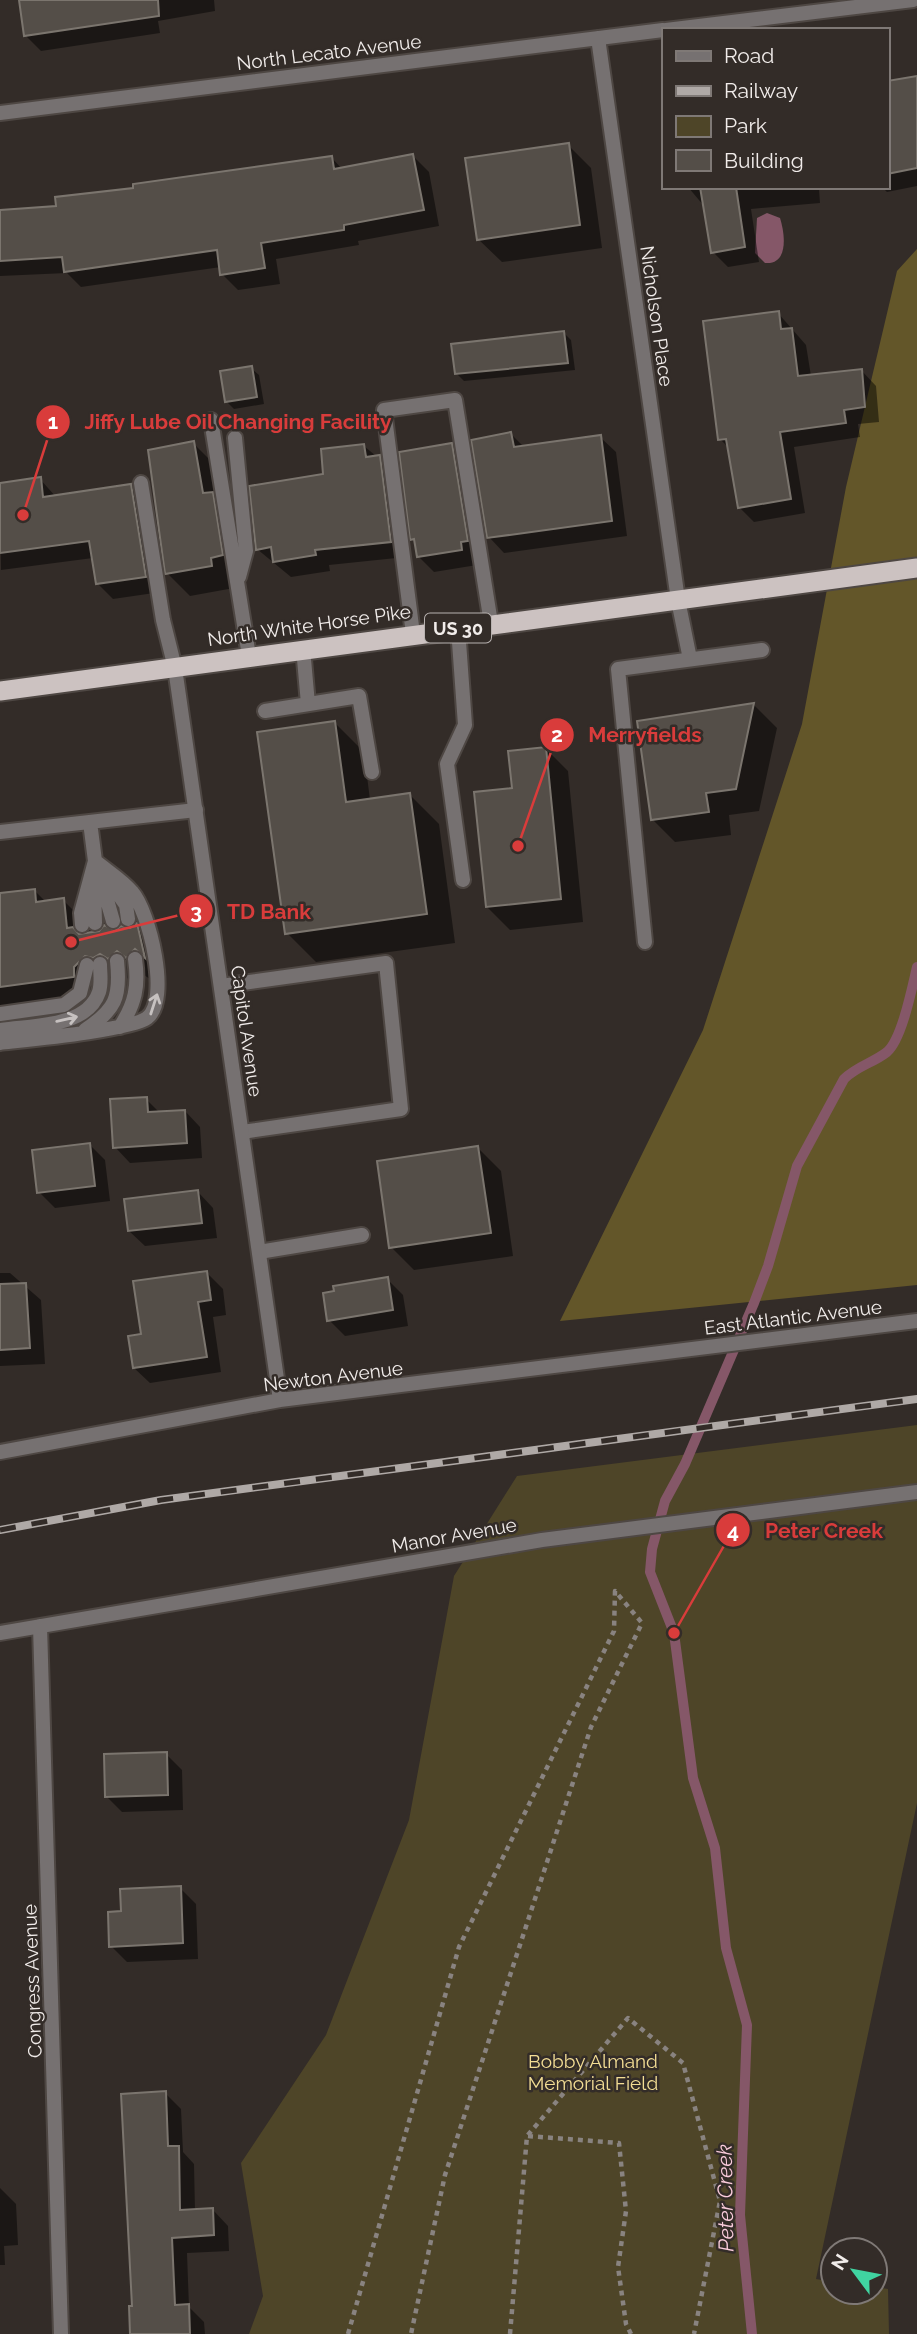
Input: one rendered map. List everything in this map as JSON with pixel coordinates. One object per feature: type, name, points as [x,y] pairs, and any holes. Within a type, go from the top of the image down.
[{"type":"highway","name":"North White Horse Pike","points":[[0,691],[303,648],[917,568]]},
{"type":"street","name":"North Lecato Avenue","points":[[681,28],[913,0]]},
{"type":"street","name":"North Lecato Avenue","points":[[0,113],[662,30]]},
{"type":"street","name":"Nicholson Place","points":[[598,38],[677,600],[690,659]]},
{"type":"street","points":[[413,634],[384,410],[455,400],[491,623]]},
{"type":"street","points":[[211,420],[249,656]]},
{"type":"street","points":[[235,438],[246,551],[237,581]]},
{"type":"street","name":"Capitol Avenue","points":[[141,483],[163,620],[176,667],[280,1401]]},
{"type":"street","points":[[458,628],[465,725],[447,764],[463,880]]},
{"type":"street","points":[[303,648],[308,704]]},
{"type":"street","points":[[645,942],[618,668],[762,650]]},
{"type":"street","points":[[265,712],[359,696],[372,772]]},
{"type":"street","points":[[0,832],[196,810]]},
{"type":"street","points":[[90,822],[95,861],[121,920]]},
{"type":"street","points":[[89,924],[80,913],[95,861]]},
{"type":"street","points":[[0,1044],[120,1027],[140,1021],[153,1012],[158,976],[141,906],[133,892],[95,861]]},
{"type":"street","points":[[120,1027],[130,1012],[139,985],[135,959]]},
{"type":"street","points":[[84,1031],[108,1015],[120,988],[117,961]]},
{"type":"street","points":[[221,986],[386,963],[401,1109],[242,1132]]},
{"type":"street","points":[[0,1014],[64,1005],[80,993],[93,965],[101,989],[93,1005],[79,1016],[0,1030]]},
{"type":"street","points":[[259,1252],[362,1235]]},
{"type":"street","name":"East Atlantic Avenue","points":[[674,1351],[917,1321]]},
{"type":"street","name":"Newton Avenue","points":[[0,1452],[280,1401],[674,1351]]},
{"type":"street","name":"Manor Avenue","points":[[0,1633],[542,1540],[917,1492]]},
{"type":"street","name":"Congress Avenue","points":[[40,1626],[61,2334]]},
{"type":"path","points":[[348,2334],[459,1947],[614,1632],[615,1591],[642,1623],[591,1727],[444,2175],[411,2334]]},
{"type":"path","points":[[510,2334],[527,2136],[628,2018],[683,2063],[720,2201],[694,2334]]},
{"type":"path","points":[[527,2136],[619,2143],[626,2211],[618,2267],[626,2324],[631,2334]]},
{"type":"green space","name":"Bobby Almand Memorial Field","points":[[917,1425],[917,1803],[825,2236],[819,2236],[816,2279],[819,2280],[819,2306],[888,2306],[889,2334],[249,2334],[263,2296],[241,2163],[326,2035],[409,1820],[454,1576],[517,1476]]},
{"type":"shaded area","points":[[767,213],[780,218],[784,240],[782,254],[778,259],[765,263],[755,253],[757,218]]},
{"type":"shaded area","points":[[917,249],[917,1285],[560,1321],[703,1030],[802,724],[846,487],[897,271]]},
{"type":"building","points":[[19,0],[158,0],[159,16],[24,36]]},
{"type":"building","points":[[917,76],[917,168],[889,174],[889,81]]},
{"type":"building","points":[[569,143],[580,225],[477,240],[465,158]]},
{"type":"building","points":[[413,154],[424,210],[344,225],[344,230],[261,243],[265,268],[220,275],[217,250],[64,272],[62,257],[0,261],[0,210],[56,206],[55,197],[133,188],[133,184],[332,156],[334,169]]},
{"type":"building","points":[[700,189],[736,189],[745,247],[711,253]]},
{"type":"building","points":[[779,311],[781,329],[792,328],[798,376],[862,369],[865,407],[844,410],[846,423],[780,432],[791,499],[738,508],[726,439],[718,440],[703,321]]},
{"type":"building","points":[[564,331],[568,363],[455,374],[451,344]]},
{"type":"building","points":[[252,366],[257,397],[225,402],[220,371]]},
{"type":"building","points":[[511,432],[514,447],[601,435],[612,521],[487,538],[471,440]]},
{"type":"building","points":[[194,441],[203,493],[213,492],[223,555],[211,558],[212,566],[165,574],[148,450]]},
{"type":"building","points":[[452,443],[468,541],[461,542],[462,550],[417,557],[414,539],[410,540],[399,452]]},
{"type":"building","points":[[364,444],[366,457],[380,455],[391,542],[315,550],[316,555],[273,562],[271,547],[256,550],[249,486],[323,474],[321,449]]},
{"type":"building","points":[[41,477],[43,497],[131,484],[146,577],[96,584],[89,541],[0,553],[0,483]]},
{"type":"building","points":[[754,703],[736,789],[706,793],[709,812],[651,820],[637,721]]},
{"type":"building","points":[[335,721],[346,802],[410,793],[427,914],[285,934],[257,732]]},
{"type":"building","points":[[546,747],[561,899],[486,907],[474,792],[512,788],[508,751]]},
{"type":"building","points":[[35,889],[36,902],[64,898],[67,928],[73,927],[79,934],[99,931],[104,925],[115,930],[121,926],[130,928],[137,923],[145,958],[135,949],[126,958],[117,951],[108,959],[100,954],[93,958],[85,956],[74,967],[74,977],[0,987],[0,893]]},
{"type":"building","points":[[147,1097],[148,1112],[185,1110],[187,1143],[113,1148],[110,1099]]},
{"type":"building","points":[[90,1143],[95,1186],[37,1193],[32,1150]]},
{"type":"building","points":[[478,1146],[491,1233],[389,1248],[377,1161]]},
{"type":"building","points":[[198,1190],[202,1223],[128,1231],[124,1199]]},
{"type":"building","points":[[207,1271],[211,1300],[198,1302],[207,1357],[133,1368],[128,1336],[141,1334],[133,1281]]},
{"type":"building","points":[[388,1277],[393,1310],[327,1321],[323,1293],[334,1291],[333,1286]]},
{"type":"building","points":[[26,1283],[30,1348],[0,1350],[0,1284]]},
{"type":"building","points":[[167,1752],[168,1795],[105,1797],[104,1754]]},
{"type":"building","points":[[181,1886],[183,1943],[109,1947],[108,1912],[121,1911],[120,1889]]},
{"type":"building","points":[[166,2091],[168,2146],[179,2146],[180,2210],[213,2208],[214,2235],[172,2238],[175,2305],[189,2304],[190,2334],[130,2334],[129,2306],[132,2306],[121,2094]]},
{"type":"waterway","name":"Peter Creek","points":[[752,2334],[740,2215],[747,2025],[726,1948],[715,1848],[693,1778],[674,1633],[650,1572],[652,1549],[665,1501],[685,1464],[754,1303],[768,1266],[797,1166],[844,1079],[882,1056],[892,1045],[906,1012],[917,967]]},
{"type":"railway","points":[[0,1530],[161,1500],[917,1399]]},
{"type":"place","name":"Jiffy Lube Oil Changing Facility","points":[[23,515]]},
{"type":"place","name":"Merryfields","points":[[518,846]]},
{"type":"place","name":"TD Bank","points":[[71,942]]},
{"type":"place","name":"Peter Creek","points":[[674,1633]]}]
